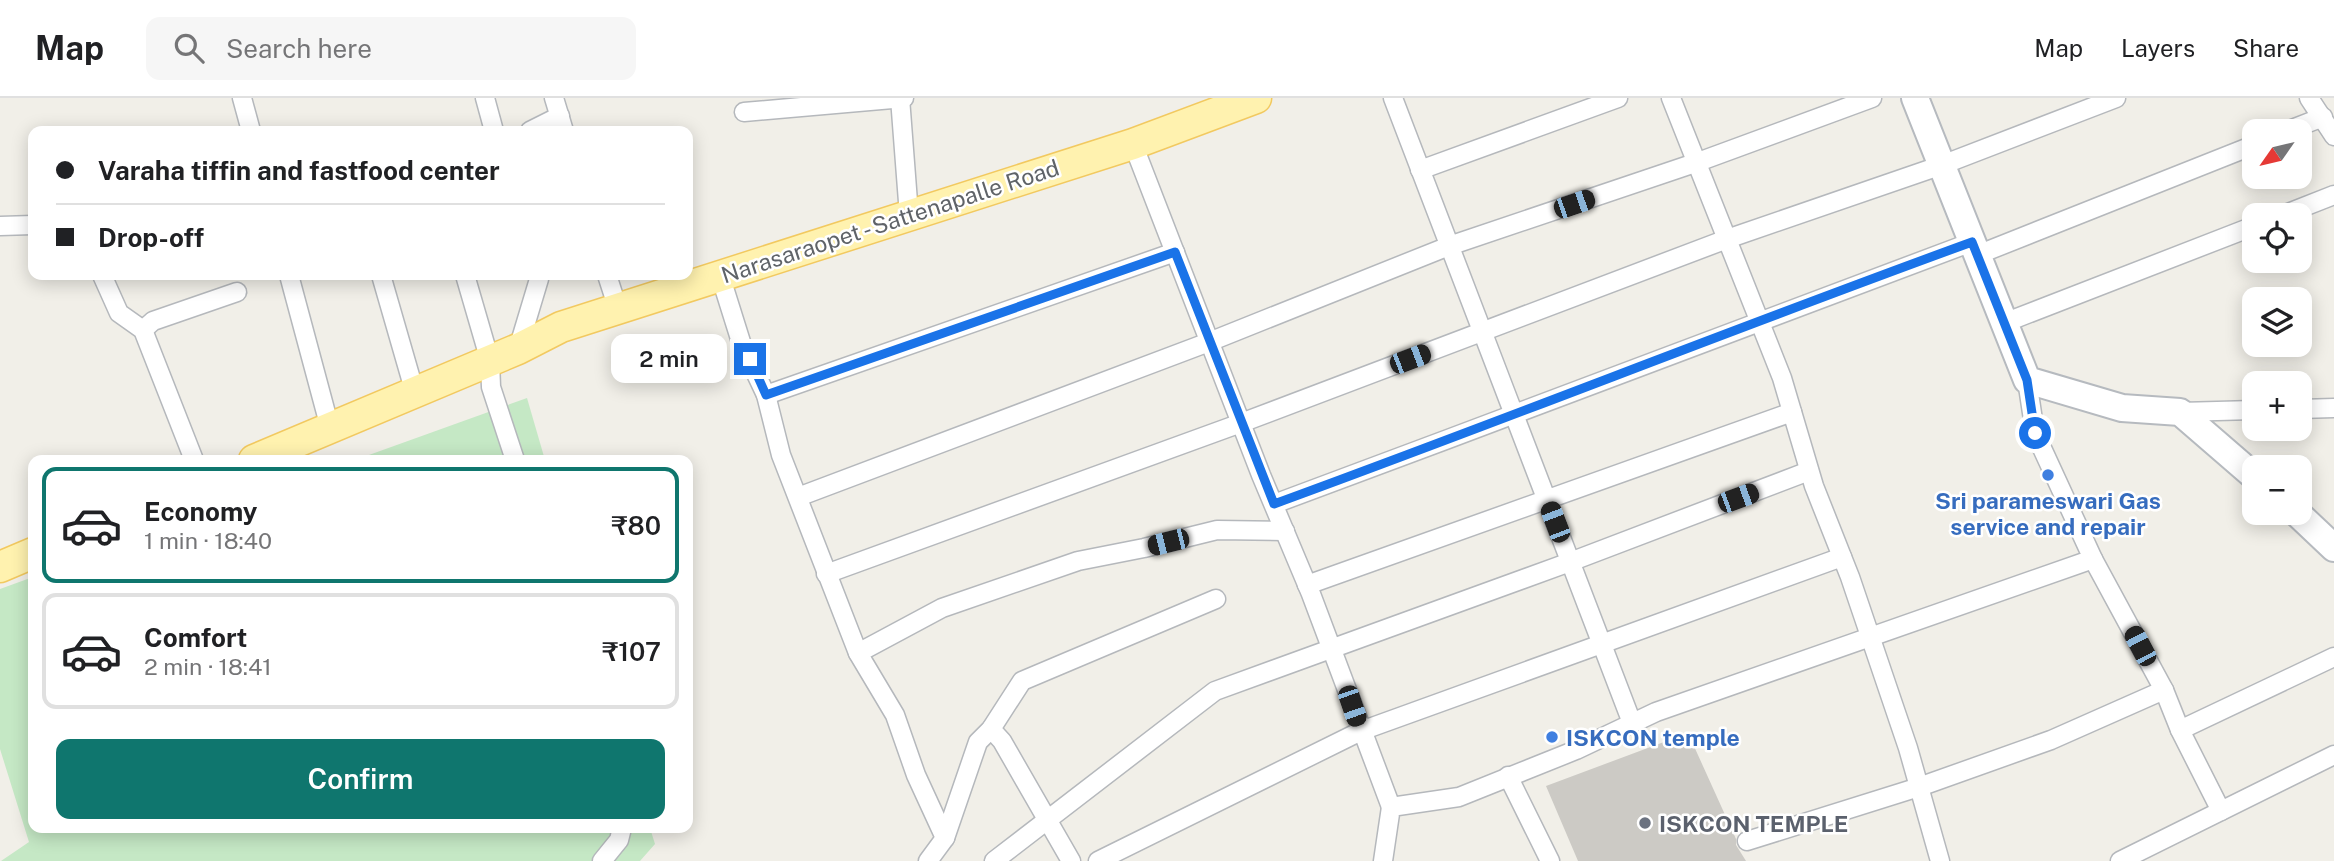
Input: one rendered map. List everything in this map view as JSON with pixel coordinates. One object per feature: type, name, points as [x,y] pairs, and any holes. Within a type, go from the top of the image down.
[{"type":"main road","name":"Narasaraopet - Sattenapalle Road","points":[[266,455],[491,361],[561,327],[1133,144],[1246,100]]},
{"type":"main road","points":[[0,568],[28,555]]},
{"type":"street","points":[[242,98],[250,126]]},
{"type":"street","points":[[485,98],[493,126]]},
{"type":"street","points":[[554,98],[562,123]]},
{"type":"street","points":[[744,112],[901,98],[909,215]]},
{"type":"street","points":[[1393,98],[1632,723]]},
{"type":"street","points":[[1420,170],[1618,98]]},
{"type":"street","points":[[1671,98],[1782,378],[1809,471],[1870,636],[1940,861]]},
{"type":"street","points":[[797,497],[1209,342],[1450,246],[1698,162],[1872,98]]},
{"type":"street","points":[[1915,98],[2027,380],[2035,433],[2093,559],[2164,690],[2180,730],[2221,811]]},
{"type":"street","points":[[826,574],[1241,424],[1727,239],[1942,165],[2116,98]]},
{"type":"street","points":[[2309,98],[2334,136]]},
{"type":"street","points":[[2312,121],[2323,117]]},
{"type":"street","points":[[1133,144],[1241,424],[1286,531],[1391,807],[1383,861]]},
{"type":"street","points":[[1274,504],[1514,416],[1759,320],[1975,249],[2242,149]]},
{"type":"street","points":[[2312,204],[2334,195]]},
{"type":"street","points":[[0,226],[28,225]]},
{"type":"street","points":[[2004,323],[2242,231]]},
{"type":"street","points":[[766,395],[1175,252]]},
{"type":"street","points":[[720,275],[741,342],[766,395],[780,455],[826,574],[858,653],[895,715],[916,775],[945,838]]},
{"type":"street","points":[[104,280],[119,313],[143,330],[192,455]]},
{"type":"street","points":[[290,280],[330,428]]},
{"type":"street","points":[[382,280],[415,393]]},
{"type":"street","points":[[467,280],[491,361],[491,387],[513,455]]},
{"type":"street","points":[[518,349],[539,280]]},
{"type":"street","points":[[609,280],[618,309]]},
{"type":"street","points":[[143,330],[153,321],[237,292]]},
{"type":"street","points":[[2027,380],[2122,408],[2180,412],[2242,410]]},
{"type":"street","points":[[2312,409],[2334,408]]},
{"type":"street","points":[[1307,585],[1792,412]]},
{"type":"street","points":[[2180,412],[2242,466]]},
{"type":"street","points":[[994,861],[1215,691],[1570,562],[1809,471]]},
{"type":"street","points":[[2310,525],[2334,548]]},
{"type":"street","points":[[858,653],[942,608],[1078,561],[1217,530],[1286,531]]},
{"type":"street","points":[[1097,861],[1361,731],[1842,557]]},
{"type":"street","points":[[1391,807],[1459,797],[1576,750],[1656,712],[2093,559]]},
{"type":"street","points":[[928,861],[945,838],[978,742],[991,729],[1022,681],[1216,599]]},
{"type":"street","points":[[2180,730],[2334,657]]},
{"type":"street","points":[[1748,841],[1919,787],[2051,740],[2164,690]]},
{"type":"street","points":[[991,729],[1002,741],[1071,861]]},
{"type":"street","points":[[2120,861],[2334,755]]},
{"type":"street","points":[[1508,776],[1549,861]]},
{"type":"street","points":[[602,861],[619,840],[621,833]]},
{"type":"green space","points":[[527,398],[544,455],[369,455]]},
{"type":"green space","points":[[28,579],[28,833],[652,833],[655,844],[640,861],[1,861],[29,842],[0,749],[0,589]]},
{"type":"building","name":"ISKCON TEMPLE","points":[[1688,733],[1736,839],[1736,845],[1746,861],[1578,861],[1546,786]]},
{"type":"place","name":"Sri parameswari Gas service and repair","points":[[2048,475]]},
{"type":"place","name":"ISKCON temple","points":[[1552,737]]},
{"type":"place","name":"ISKCON TEMPLE","points":[[1645,823]]},
{"type":"route","points":[[750,359],[766,395],[1175,252],[1274,504],[1972,242],[2027,380],[2035,433]]}]
